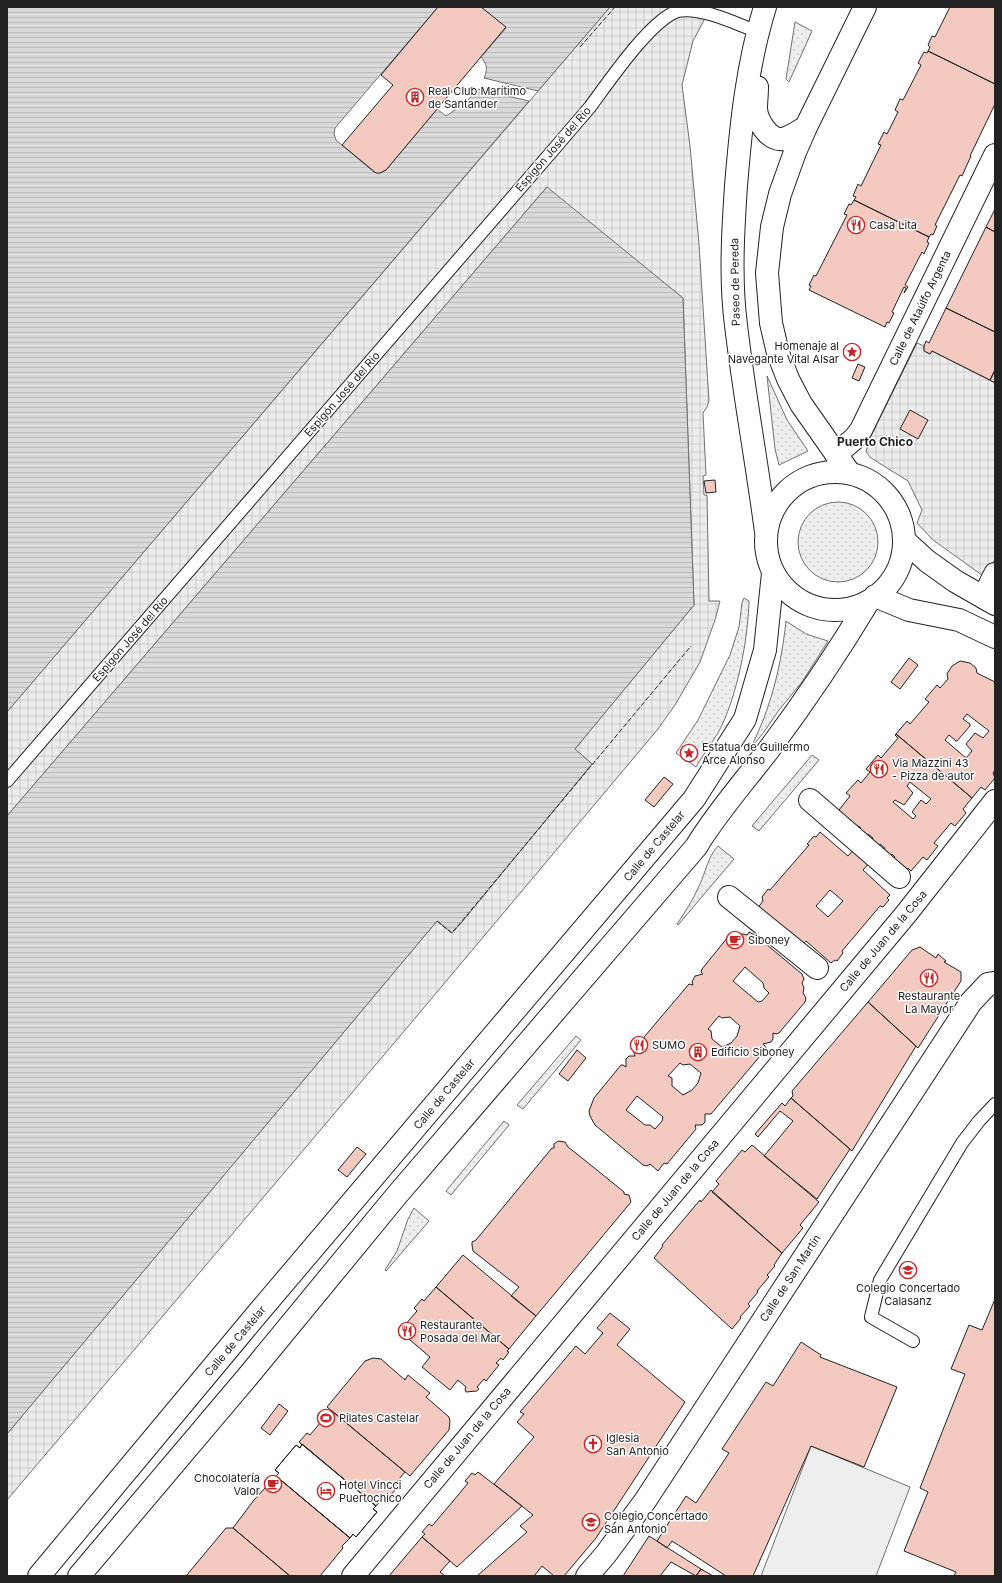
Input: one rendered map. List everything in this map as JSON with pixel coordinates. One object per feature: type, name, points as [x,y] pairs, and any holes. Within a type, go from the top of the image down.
[{"type":"main road","name":"Paseo de Pereda","points":[[765,7],[747,82],[740,136],[734,215],[733,270],[735,324],[766,532]]},
{"type":"main road","points":[[79,1576],[249,1375],[397,1195],[696,847],[784,728],[872,599],[889,582],[900,562],[904,540],[902,526],[891,498],[870,479],[842,463],[801,404],[788,379],[778,353],[771,323],[768,292],[767,273],[772,227],[780,194],[795,152],[806,127],[865,7]]},
{"type":"main road","name":"Paseo de Pereda","points":[[758,32],[756,110],[759,119],[768,133],[778,139],[787,138],[806,127]]},
{"type":"main road","name":"Calle de Ataúlfo Argenta","points":[[842,463],[854,439],[861,430],[995,155]]},
{"type":"main road","points":[[842,463],[836,470],[811,475],[789,489],[773,509],[766,532],[767,556],[773,573],[793,598],[823,610],[854,609],[872,599],[909,610],[959,620],[995,637]]},
{"type":"main road","points":[[904,540],[927,561],[955,581],[990,601],[990,584],[995,574]]},
{"type":"main road","name":"Calle de Castelar","points":[[39,1576],[253,1319],[694,799],[745,719],[765,650],[773,573]]},
{"type":"main road","points":[[810,800],[899,877]]},
{"type":"main road","name":"Calle de Juan de la Cosa","points":[[353,1576],[906,914],[995,801]]},
{"type":"main road","points":[[729,897],[817,968]]},
{"type":"main road","name":"Calle de San Martín","points":[[587,1576],[606,1554],[645,1501],[971,1002],[988,984],[995,983]]},
{"type":"lane","name":"Espigón José del Río","points":[[7,781],[554,149],[588,109],[641,40],[663,19],[678,11],[700,10],[758,32]]},
{"type":"lane","points":[[913,1341],[871,1318],[880,1280],[962,1143],[979,1121],[995,1104]]},
{"type":"shaded area","points":[[7,7],[438,7],[335,128],[334,134],[336,140],[374,172],[380,173],[386,170],[437,109],[446,116],[464,104],[478,89],[529,101],[7,712]]},
{"type":"shaded area","points":[[481,7],[610,7],[538,91],[484,78],[486,67],[485,62],[481,57],[506,28]]},
{"type":"shaded area","points":[[610,7],[711,7],[693,41],[682,85],[690,146],[699,244],[709,401],[703,413],[706,475],[703,476],[704,495],[707,495],[709,601],[720,601],[700,662],[675,705],[658,729],[7,1500],[7,1434],[437,921],[452,933],[592,764],[575,749],[694,605],[683,298],[546,188],[7,816],[7,712]]},
{"type":"shaded area","points":[[795,22],[812,31],[789,82],[786,79]]},
{"type":"shaded area","points":[[547,187],[683,298],[694,605],[575,749],[592,764],[462,922],[452,933],[437,921],[7,1434],[7,816]]},
{"type":"shaded area","points":[[917,343],[924,346],[924,350],[926,352],[930,354],[932,351],[995,383],[995,559],[986,578],[933,540],[917,523],[922,510],[908,481],[871,458],[866,452],[869,440]]},
{"type":"shaded area","points":[[767,376],[787,420],[808,451],[779,465],[775,449]]},
{"type":"shaded area","points":[[830,502],[846,502],[867,513],[878,534],[878,550],[867,571],[846,582],[830,582],[816,576],[809,571],[804,564],[798,550],[798,534],[804,520],[809,513],[816,508]]},
{"type":"shaded area","points":[[744,598],[749,601],[748,616],[744,651],[736,686],[725,719],[718,733],[696,767],[676,753],[698,720],[730,655],[739,627]]},
{"type":"shaded area","points":[[786,621],[806,634],[828,641],[802,682],[750,749],[764,718],[774,687]]},
{"type":"shaded area","points":[[812,755],[819,760],[759,831],[752,826]]},
{"type":"shaded area","points":[[718,846],[734,859],[678,925],[677,924],[697,891],[711,855]]},
{"type":"shaded area","points":[[576,1036],[581,1040],[523,1109],[517,1105]]},
{"type":"shaded area","points":[[504,1121],[509,1125],[451,1195],[446,1191]]},
{"type":"shaded area","points":[[414,1208],[429,1221],[386,1271],[385,1270],[397,1251],[408,1219]]},
{"type":"shaded area","points":[[811,1446],[910,1487],[876,1576],[761,1576]]},
{"type":"building","name":"Real Club Marítimo de Santander","points":[[438,7],[481,7],[506,27],[386,170],[376,173],[342,145],[393,85],[381,75]]},
{"type":"building","points":[[950,7],[995,7],[995,84],[928,51],[930,47],[928,45],[932,36],[935,37]]},
{"type":"building","points":[[928,51],[995,84],[995,104],[962,176],[960,175],[935,225],[937,226],[933,235],[931,234],[929,237],[854,200],[856,197],[853,196],[858,184],[861,186],[881,145],[878,144],[884,132],[887,134],[898,112],[895,110],[900,99],[903,100],[921,65],[918,63],[924,52],[927,53]]},
{"type":"building","points":[[854,200],[929,237],[927,242],[929,243],[924,254],[922,252],[905,285],[908,287],[904,293],[906,288],[904,287],[892,312],[894,313],[889,323],[887,322],[885,327],[809,290],[811,286],[809,285],[814,275],[816,276],[847,215],[844,214],[849,204],[851,205]]},
{"type":"building","points":[[995,209],[995,232],[986,227]]},
{"type":"building","points":[[986,227],[995,232],[995,332],[946,308]]},
{"type":"building","points":[[946,308],[995,332],[995,370],[990,380],[932,351],[930,354],[924,351],[926,341],[929,343]]},
{"type":"building","points":[[858,364],[865,367],[859,381],[852,378]]},
{"type":"building","points":[[995,370],[995,383],[990,380]]},
{"type":"building","points":[[910,410],[928,420],[918,439],[900,429]]},
{"type":"building","points":[[715,480],[716,492],[706,493],[704,481]]},
{"type":"building","points":[[909,658],[918,665],[900,689],[891,682]]},
{"type":"building","points":[[960,661],[970,663],[976,668],[977,673],[995,682],[995,770],[993,773],[995,778],[985,790],[981,787],[972,798],[896,734],[907,721],[910,724],[929,702],[925,699],[937,685],[940,688],[948,679],[947,674],[952,666]],"holes":[[[967,714],[989,731],[983,738],[975,733],[966,744],[972,751],[966,758],[945,740],[949,735],[957,741],[970,726],[970,724],[963,719]]]},
{"type":"building","points":[[896,734],[972,798],[963,809],[966,813],[955,826],[951,823],[934,843],[938,846],[927,860],[923,857],[911,871],[908,868],[906,871],[892,859],[895,857],[892,854],[890,857],[883,851],[885,848],[880,844],[878,847],[871,841],[873,838],[868,834],[866,837],[859,830],[861,828],[858,826],[856,829],[843,818],[844,815],[839,810],[850,796],[846,793],[858,780],[861,783],[870,772],[866,769],[878,755],[881,758],[898,738],[895,735]],"holes":[[[910,782],[931,799],[926,804],[921,800],[912,812],[916,816],[913,819],[893,802],[895,800],[904,805],[913,793],[907,786]]]},
{"type":"building","points":[[664,777],[673,784],[654,807],[645,800]]},
{"type":"building","points":[[820,832],[848,856],[856,847],[871,861],[863,870],[890,895],[887,898],[889,900],[883,907],[880,906],[842,951],[843,953],[837,961],[835,960],[831,963],[806,941],[800,948],[757,909],[763,901],[762,897],[768,889],[770,890],[809,845],[807,844],[814,836],[816,837]],"holes":[[[830,890],[843,901],[828,917],[816,906]]]},
{"type":"building","name":"Edificio Siboney","points":[[749,932],[755,935],[802,974],[804,979],[802,983],[804,988],[803,993],[806,998],[805,1002],[779,1033],[773,1033],[773,1039],[771,1042],[763,1044],[766,1049],[711,1114],[705,1114],[705,1122],[702,1125],[695,1125],[696,1129],[667,1164],[664,1163],[658,1171],[650,1164],[647,1166],[643,1165],[595,1125],[589,1111],[594,1098],[621,1065],[626,1067],[626,1059],[629,1056],[635,1056],[634,1049],[689,984],[693,985],[692,982],[695,976],[703,974],[701,972],[702,969],[728,937],[743,934],[747,935]],"holes":[[[745,967],[763,983],[764,988],[769,993],[762,1001],[758,1002],[733,981]],[[719,1016],[722,1018],[730,1017],[740,1026],[737,1036],[731,1043],[722,1047],[712,1039],[711,1031],[708,1029]],[[680,1063],[683,1065],[690,1064],[701,1073],[698,1083],[692,1090],[683,1095],[672,1086],[672,1078],[668,1076]],[[637,1096],[663,1117],[662,1121],[655,1129],[650,1125],[645,1125],[626,1110]]]},
{"type":"building","points":[[920,947],[936,958],[938,954],[946,961],[944,962],[961,972],[961,981],[918,1048],[868,1002],[912,950]]},
{"type":"building","points":[[868,1002],[916,1046],[852,1151],[791,1098],[793,1096],[792,1091]]},
{"type":"building","points":[[577,1050],[586,1058],[568,1081],[559,1074]]},
{"type":"building","points":[[791,1098],[850,1149],[817,1199],[764,1156],[793,1121],[780,1111],[758,1137],[755,1134],[782,1103],[785,1106]]},
{"type":"building","points":[[558,1141],[565,1142],[568,1147],[624,1192],[624,1194],[629,1195],[631,1202],[536,1316],[511,1296],[519,1287],[473,1251],[472,1242],[476,1240],[552,1148],[554,1148],[554,1144]]},
{"type":"building","points":[[752,1145],[819,1202],[800,1225],[803,1228],[782,1253],[712,1192],[719,1184],[716,1181],[742,1150],[745,1152]]},
{"type":"building","points":[[357,1147],[366,1154],[347,1177],[338,1170]]},
{"type":"building","points":[[711,1190],[782,1253],[774,1265],[775,1266],[767,1275],[769,1277],[748,1304],[750,1306],[732,1329],[654,1258],[663,1246],[662,1245],[700,1200],[701,1202]]},
{"type":"building","points":[[463,1255],[536,1316],[509,1349],[436,1287]]},
{"type":"building","points":[[436,1287],[509,1349],[507,1351],[509,1352],[503,1360],[501,1358],[496,1363],[499,1365],[486,1381],[484,1379],[477,1387],[479,1389],[477,1391],[466,1392],[466,1387],[458,1380],[450,1390],[422,1367],[430,1357],[403,1334],[402,1337],[400,1334],[400,1326],[402,1324],[404,1326],[417,1311],[414,1308],[422,1299],[424,1301]]},
{"type":"building","points":[[995,1299],[995,1576],[954,1576],[956,1572],[904,1551],[928,1492],[920,1488],[965,1374],[951,1369],[969,1325],[982,1330]]},
{"type":"building","name":"Iglesia San Antonio","points":[[610,1313],[630,1329],[617,1345],[685,1402],[596,1538],[564,1576],[554,1576],[542,1566],[534,1576],[477,1576],[527,1532],[520,1526],[533,1515],[494,1484],[534,1437],[517,1422],[524,1414],[520,1412],[576,1346],[585,1354],[603,1333],[597,1328]]},
{"type":"building","points":[[801,1342],[821,1355],[820,1357],[897,1387],[864,1467],[811,1446],[753,1576],[726,1576],[672,1541],[667,1548],[657,1541],[686,1496],[696,1503],[729,1453],[722,1449],[766,1382],[773,1386]]},
{"type":"building","points":[[373,1358],[381,1359],[405,1380],[408,1375],[430,1393],[426,1397],[449,1417],[449,1430],[410,1476],[327,1407],[365,1361]]},
{"type":"building","points":[[279,1404],[288,1411],[270,1435],[261,1428]]},
{"type":"building","points":[[331,1410],[405,1472],[395,1484],[398,1487],[390,1496],[387,1493],[376,1506],[299,1442],[307,1433],[310,1435]]},
{"type":"building","name":"Hotel Vincci Puertochico","points":[[302,1444],[376,1506],[373,1509],[377,1512],[356,1537],[353,1534],[350,1538],[276,1476],[279,1473],[275,1470],[296,1445],[300,1448]]},
{"type":"building","name":"Hotel Vincci Puertochico","points":[[302,1444],[376,1506],[373,1509],[377,1512],[356,1537],[353,1534],[350,1538],[276,1476],[279,1473],[275,1470],[296,1445],[300,1448]]},
{"type":"building","points":[[478,1472],[522,1506],[457,1567],[422,1537],[425,1534],[422,1532],[429,1524],[432,1526],[468,1483],[465,1481],[472,1473],[475,1475]]},
{"type":"building","points":[[276,1476],[350,1538],[342,1546],[343,1548],[320,1576],[290,1576],[233,1528],[254,1500]]},
{"type":"building","points":[[226,1528],[233,1528],[290,1576],[186,1576]]},
{"type":"building","points":[[649,1536],[701,1569],[696,1576],[671,1562],[660,1576],[623,1576]]},
{"type":"building","points":[[422,1537],[450,1561],[440,1572],[445,1576],[389,1576]]},
{"type":"building","points":[[701,1569],[713,1576],[696,1576]]},
{"type":"fence","points":[[580,47],[615,7]]},
{"type":"fence","points":[[437,921],[452,933],[691,646]]},
{"type":"place","name":"Real Club Marítimo de Santander","points":[[415,97]]},
{"type":"place","name":"Casa Lita","points":[[856,225]]},
{"type":"place","name":"Homenaje al Navegante Vital Alsar","points":[[852,352]]},
{"type":"place","name":"Estatua de Guillermo Arce Alonso","points":[[689,753]]},
{"type":"place","name":"Via Mazzini 43 - Pizza de autor","points":[[879,769]]},
{"type":"place","name":"Siboney","points":[[735,940]]},
{"type":"place","name":"Restaurante La Mayor","points":[[929,978]]},
{"type":"place","name":"SUMO","points":[[639,1045]]},
{"type":"place","name":"Edificio Siboney","points":[[698,1052]]},
{"type":"place","name":"Colegio Concertado Calasanz","points":[[908,1270]]},
{"type":"place","name":"Restaurante Posada del Mar","points":[[407,1331]]},
{"type":"place","name":"Pilates Castelar","points":[[326,1418]]},
{"type":"place","name":"Iglesia San Antonio","points":[[593,1444]]},
{"type":"place","name":"Chocolatería Valor","points":[[273,1484]]},
{"type":"place","name":"Hotel Vincci Puertochico","points":[[326,1491]]},
{"type":"place","name":"Colegio Concertado San Antonio","points":[[591,1522]]},
{"type":"district","name":"Puerto Chico","points":[[875,442]]}]
